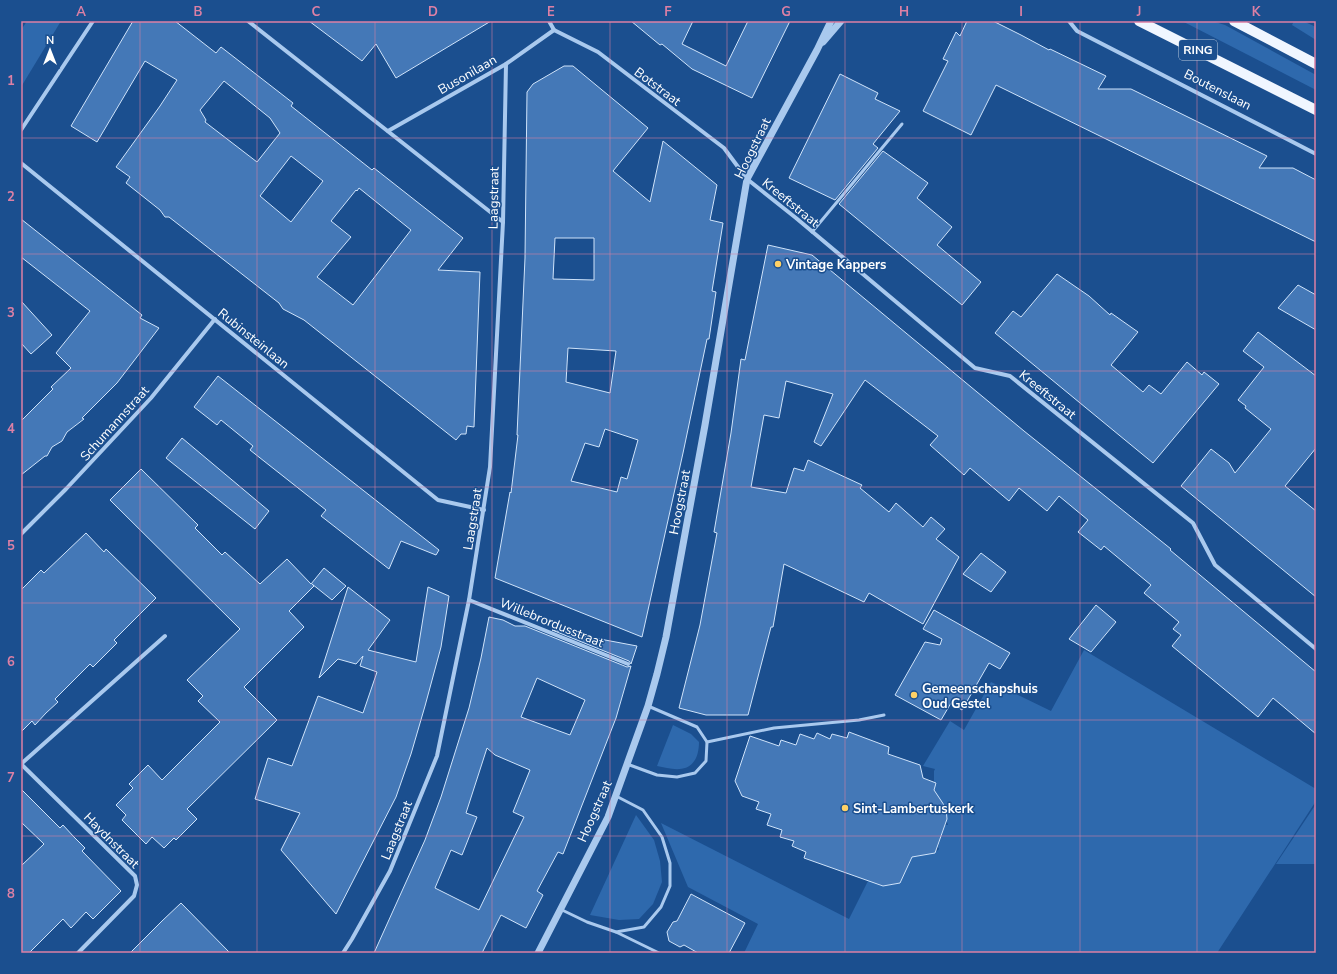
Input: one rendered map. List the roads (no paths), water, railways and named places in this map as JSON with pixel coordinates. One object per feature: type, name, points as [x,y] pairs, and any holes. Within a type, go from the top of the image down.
[{"type":"main road","name":"Boutenslaan","points":[[1139,21],[1316,110]]},
{"type":"main road","points":[[1234,21],[1316,64]]},
{"type":"street","points":[[21,130],[93,21]]},
{"type":"street","points":[[248,21],[503,222]]},
{"type":"street","points":[[549,21],[554,30]]},
{"type":"street","name":"Hoogstraat","points":[[538,953],[608,817],[648,706],[667,629],[705,425],[747,179],[817,50],[831,21]]},
{"type":"street","name":"Hoogstraat","points":[[817,50],[841,21]]},
{"type":"street","name":"Boutenslaan","points":[[1069,21],[1076,31],[1316,154]]},
{"type":"street","name":"Busonilaan","points":[[388,131],[506,64],[554,30]]},
{"type":"street","name":"Botstraat","points":[[554,30],[598,52],[724,148],[747,179]]},
{"type":"street","name":"Laagstraat","points":[[343,953],[390,871],[437,756],[469,600],[490,467],[503,222],[506,64]]},
{"type":"street","name":"Rubinsteinlaan","points":[[21,163],[438,500],[484,510]]},
{"type":"street","name":"Kreeftstraat","points":[[747,179],[975,368],[1010,376],[1193,523],[1215,565],[1316,649]]},
{"type":"street","name":"Schumannstraat","points":[[21,534],[66,489],[151,398],[215,319]]},
{"type":"street","name":"Willebrordusstraat","points":[[469,600],[628,664]]},
{"type":"street","name":"Haydnstraat","points":[[78,953],[134,896],[137,885],[135,876],[21,764],[165,636]]},
{"type":"lane","points":[[812,232],[902,124]]},
{"type":"lane","points":[[627,764],[657,775],[677,778],[696,774],[706,761],[707,742],[697,727],[648,706]]},
{"type":"lane","points":[[707,742],[774,728],[859,720],[884,715]]},
{"type":"lane","points":[[616,796],[643,810],[662,837],[670,864],[670,886],[661,907],[644,927],[616,932]]},
{"type":"lane","points":[[560,909],[587,922],[616,932],[659,953]]},
{"type":"place","name":"Vintage Kappers","points":[[778,264]]},
{"type":"place","name":"Gemeenschapshuis Oud Gestel","points":[[914,695]]},
{"type":"place","name":"Sint-Lambertuskerk","points":[[845,808]]}]
